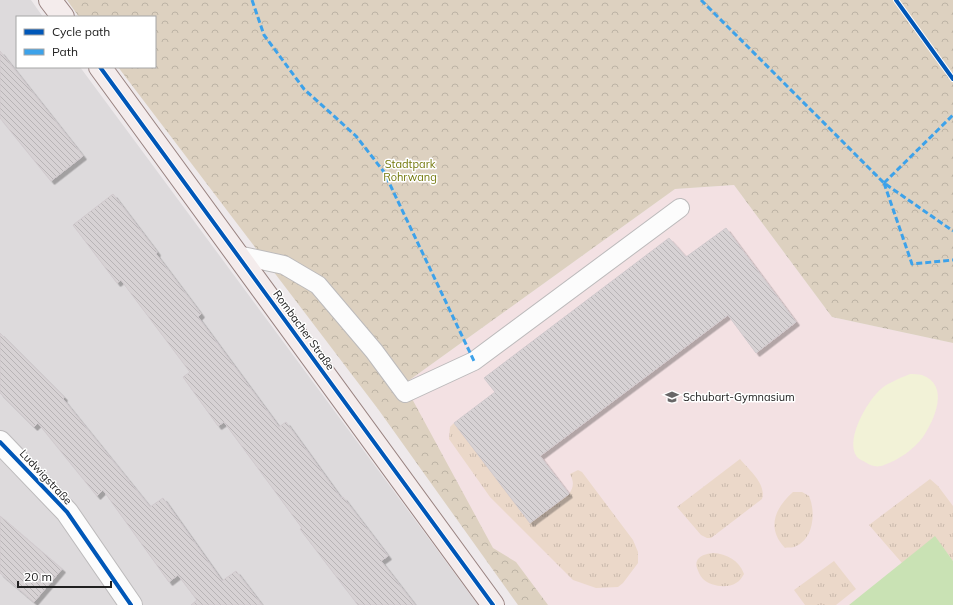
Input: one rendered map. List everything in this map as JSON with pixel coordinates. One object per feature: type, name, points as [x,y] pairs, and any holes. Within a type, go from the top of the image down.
[{"type":"main road","points":[[50,0],[62,16]]},
{"type":"main road","name":"Rombacher Straße","points":[[101,68],[493,605]]},
{"type":"street","name":"Ludwigstraße","points":[[0,442],[67,512],[131,605]]},
{"type":"lane","points":[[238,255],[284,265],[318,285],[374,351],[406,393],[474,361],[680,208]]},
{"type":"shaded area","points":[[0,0],[31,0],[42,16],[16,16],[16,68],[81,68],[478,605],[0,605]]},
{"type":"shaded area","name":"Schubart-Gymnasium","points":[[734,185],[832,317],[953,343],[953,605],[518,605],[404,384],[675,189]]},
{"type":"green space","name":"Stadtpark Rohrwang","points":[[67,0],[953,0],[953,343],[832,317],[734,185],[675,189],[404,384],[493,548],[516,562],[548,605],[518,605],[378,409],[119,68],[156,68],[156,16],[78,16]]},
{"type":"green space","points":[[910,374],[922,375],[931,380],[936,386],[938,403],[932,421],[923,437],[906,454],[881,466],[870,465],[857,457],[854,450],[853,442],[858,424],[862,415],[879,390]]},
{"type":"green space","points":[[454,423],[530,523],[569,494],[573,484],[570,474],[578,470],[582,472],[633,540],[638,552],[638,563],[623,583],[618,587],[596,588],[573,580],[490,497],[449,439],[450,427]]},
{"type":"green space","points":[[740,459],[759,482],[763,493],[762,499],[711,538],[707,538],[701,535],[677,507]]},
{"type":"green space","points":[[930,479],[938,486],[953,506],[953,561],[935,537],[902,563],[869,525]]},
{"type":"green space","points":[[793,492],[802,492],[809,496],[813,517],[812,525],[806,538],[801,543],[794,547],[785,548],[779,541],[776,533],[774,526],[775,518],[781,505]]},
{"type":"green space","points":[[935,536],[953,561],[953,605],[849,605]]},
{"type":"green space","points":[[713,553],[728,556],[736,561],[744,574],[739,581],[728,586],[719,586],[703,579],[697,568],[697,561],[703,555]]},
{"type":"green space","points":[[834,561],[856,589],[836,605],[805,605],[794,590]]},
{"type":"building","points":[[0,51],[83,156],[51,181],[0,118]]},
{"type":"building","points":[[113,194],[157,252],[156,254],[201,314],[198,317],[279,427],[286,422],[341,498],[343,497],[388,556],[381,561],[415,605],[358,605],[300,529],[302,528],[224,422],[218,426],[183,377],[190,372],[121,280],[117,283],[73,225]]},
{"type":"building","points":[[726,228],[796,322],[756,353],[728,315],[540,456],[569,494],[530,523],[454,423],[495,392],[484,378],[669,238],[686,257]]},
{"type":"building","points":[[0,333],[64,397],[63,399],[150,507],[163,498],[222,581],[236,571],[262,605],[191,605],[197,600],[178,575],[169,582],[103,490],[97,496],[38,423],[34,427],[0,393]]},
{"type":"building","points":[[0,516],[62,569],[34,602],[0,573]]},
{"type":"marked path","points":[[252,0],[264,35],[304,89],[356,136],[384,172],[474,361]]},
{"type":"marked path","points":[[701,0],[884,183],[953,231]]},
{"type":"marked path","points":[[884,183],[953,115]]},
{"type":"marked path","points":[[884,183],[912,264],[953,260]]},
{"type":"cycle path","points":[[896,0],[953,79]]},
{"type":"cycle path","points":[[101,68],[493,605]]},
{"type":"cycle path","points":[[0,442],[67,512],[131,605]]},
{"type":"place","name":"Schubart-Gymnasium","points":[[672,397]]}]
